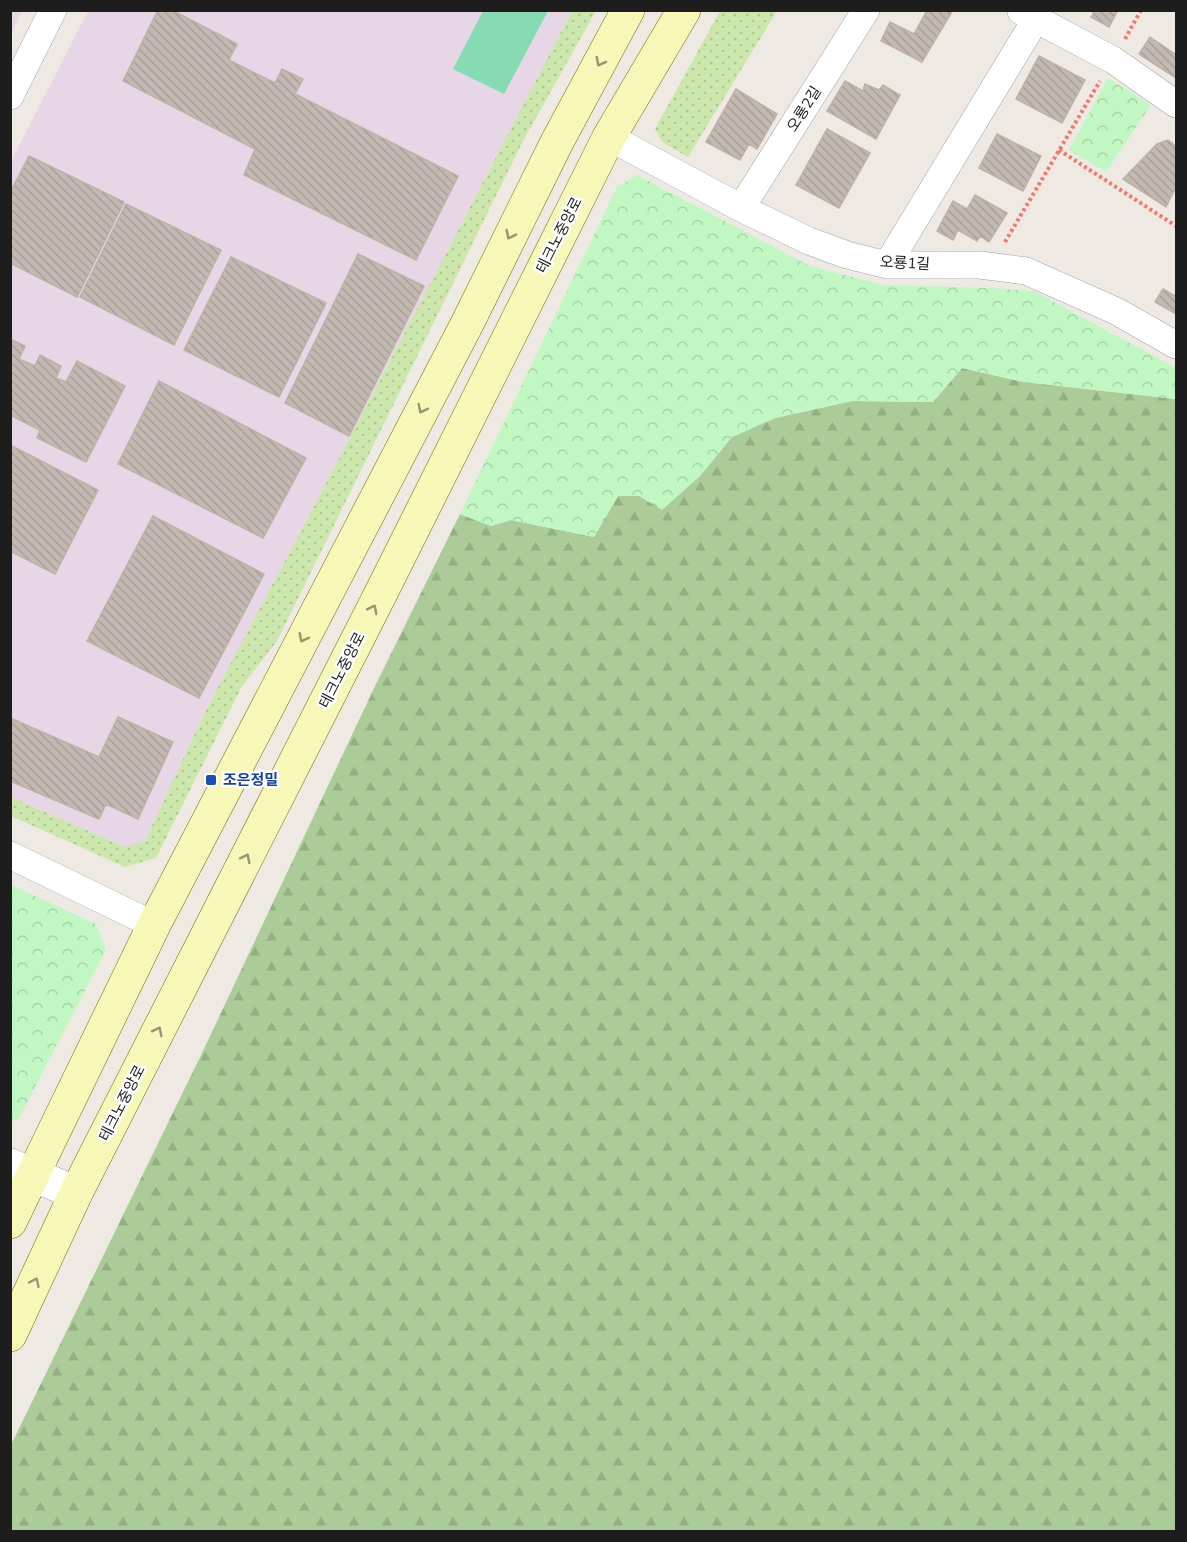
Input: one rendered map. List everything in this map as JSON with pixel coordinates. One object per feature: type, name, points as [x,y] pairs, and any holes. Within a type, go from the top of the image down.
[{"type":"main road","points":[[10,1222],[22,1170],[154,925],[461,335],[557,142],[628,10]]},
{"type":"main road","name":"테크노중앙로","points":[[10,1335],[76,1193],[383,589],[609,136],[684,10]]},
{"type":"street","points":[[10,96],[53,10]]},
{"type":"street","name":"오룡2길","points":[[741,208],[866,10]]},
{"type":"street","points":[[888,265],[1028,15],[1113,60],[1176,104]]},
{"type":"street","name":"오룡1길","points":[[609,136],[741,208],[809,242],[847,255],[888,265],[991,266],[1026,271],[1116,311],[1176,345]]},
{"type":"street","points":[[10,855],[154,925]]},
{"type":"street","points":[[22,1170],[76,1193]]},
{"type":"path","points":[[991,266],[1113,60]]},
{"type":"path","points":[[1058,150],[1176,226]]},
{"type":"shaded area","points":[[10,11],[22,11],[11,34]]},
{"type":"shaded area","points":[[88,11],[572,11],[206,710],[145,841],[125,847],[11,797],[10,163]]},
{"type":"green space","points":[[483,11],[548,11],[504,94],[453,69]]},
{"type":"green space","points":[[572,11],[596,11],[524,139],[277,641],[242,686],[156,858],[125,867],[11,816],[11,797],[125,847],[145,841],[206,710]]},
{"type":"green space","points":[[720,11],[777,11],[688,157],[662,142],[655,129]]},
{"type":"green space","points":[[1108,78],[1151,105],[1106,172],[1069,150]]},
{"type":"green space","points":[[637,175],[810,266],[883,285],[1034,291],[1176,368],[1176,399],[1024,382],[962,368],[933,402],[852,401],[775,418],[732,437],[699,477],[662,510],[639,496],[618,496],[594,537],[511,520],[491,526],[460,514],[617,187]]},
{"type":"green space","points":[[962,368],[1024,382],[1176,399],[1176,1531],[11,1532],[11,1445],[202,1053],[376,684],[460,514],[491,526],[511,520],[594,537],[618,496],[639,496],[699,477],[732,437],[775,418],[852,401],[933,402]]},
{"type":"green space","points":[[11,885],[96,924],[106,950],[19,1118],[11,1122]]},
{"type":"building","points":[[158,10],[172,10],[237,44],[229,60],[275,83],[282,69],[303,79],[295,94],[458,176],[416,260],[244,175],[255,149],[123,81]]},
{"type":"building","points":[[924,10],[953,10],[922,62],[881,41],[890,22],[914,34],[926,12]]},
{"type":"building","points":[[1090,10],[1118,10],[1109,27],[1091,17],[1094,13]]},
{"type":"building","points":[[1150,37],[1175,54],[1176,52],[1176,78],[1139,54]]},
{"type":"building","points":[[1039,56],[1085,80],[1062,123],[1016,99]]},
{"type":"building","points":[[845,81],[863,91],[865,84],[879,90],[883,85],[900,95],[876,139],[827,111]]},
{"type":"building","points":[[736,89],[777,114],[757,149],[749,144],[740,160],[706,142]]},
{"type":"building","points":[[827,129],[870,153],[839,208],[796,185]]},
{"type":"building","points":[[997,134],[1041,156],[1023,191],[979,168]]},
{"type":"building","points":[[1168,140],[1176,146],[1176,187],[1166,207],[1123,179],[1157,144]]},
{"type":"building","points":[[29,156],[124,202],[77,297],[10,263],[10,193]]},
{"type":"building","points":[[975,195],[1007,213],[989,242],[980,236],[977,241],[958,230],[953,240],[937,231],[953,201],[967,209]]},
{"type":"building","points":[[126,204],[221,250],[174,345],[80,297]]},
{"type":"building","points":[[358,254],[424,286],[349,436],[285,403]]},
{"type":"building","points":[[231,257],[326,303],[279,397],[184,350]]},
{"type":"building","points":[[1163,289],[1175,296],[1176,294],[1176,314],[1155,302]]},
{"type":"building","points":[[10,339],[25,346],[19,359],[35,366],[40,355],[61,366],[56,378],[66,382],[77,361],[125,386],[86,462],[37,438],[40,430],[10,415]]},
{"type":"building","points":[[159,381],[306,458],[263,538],[118,464]]},
{"type":"building","points":[[10,445],[98,490],[55,574],[10,551]]},
{"type":"building","points":[[153,516],[264,574],[199,698],[87,641]]},
{"type":"building","points":[[118,717],[173,742],[138,819],[106,804],[99,819],[10,781],[10,718],[99,757]]},
{"type":"place","name":"조은정밀","points":[[211,780]]}]
